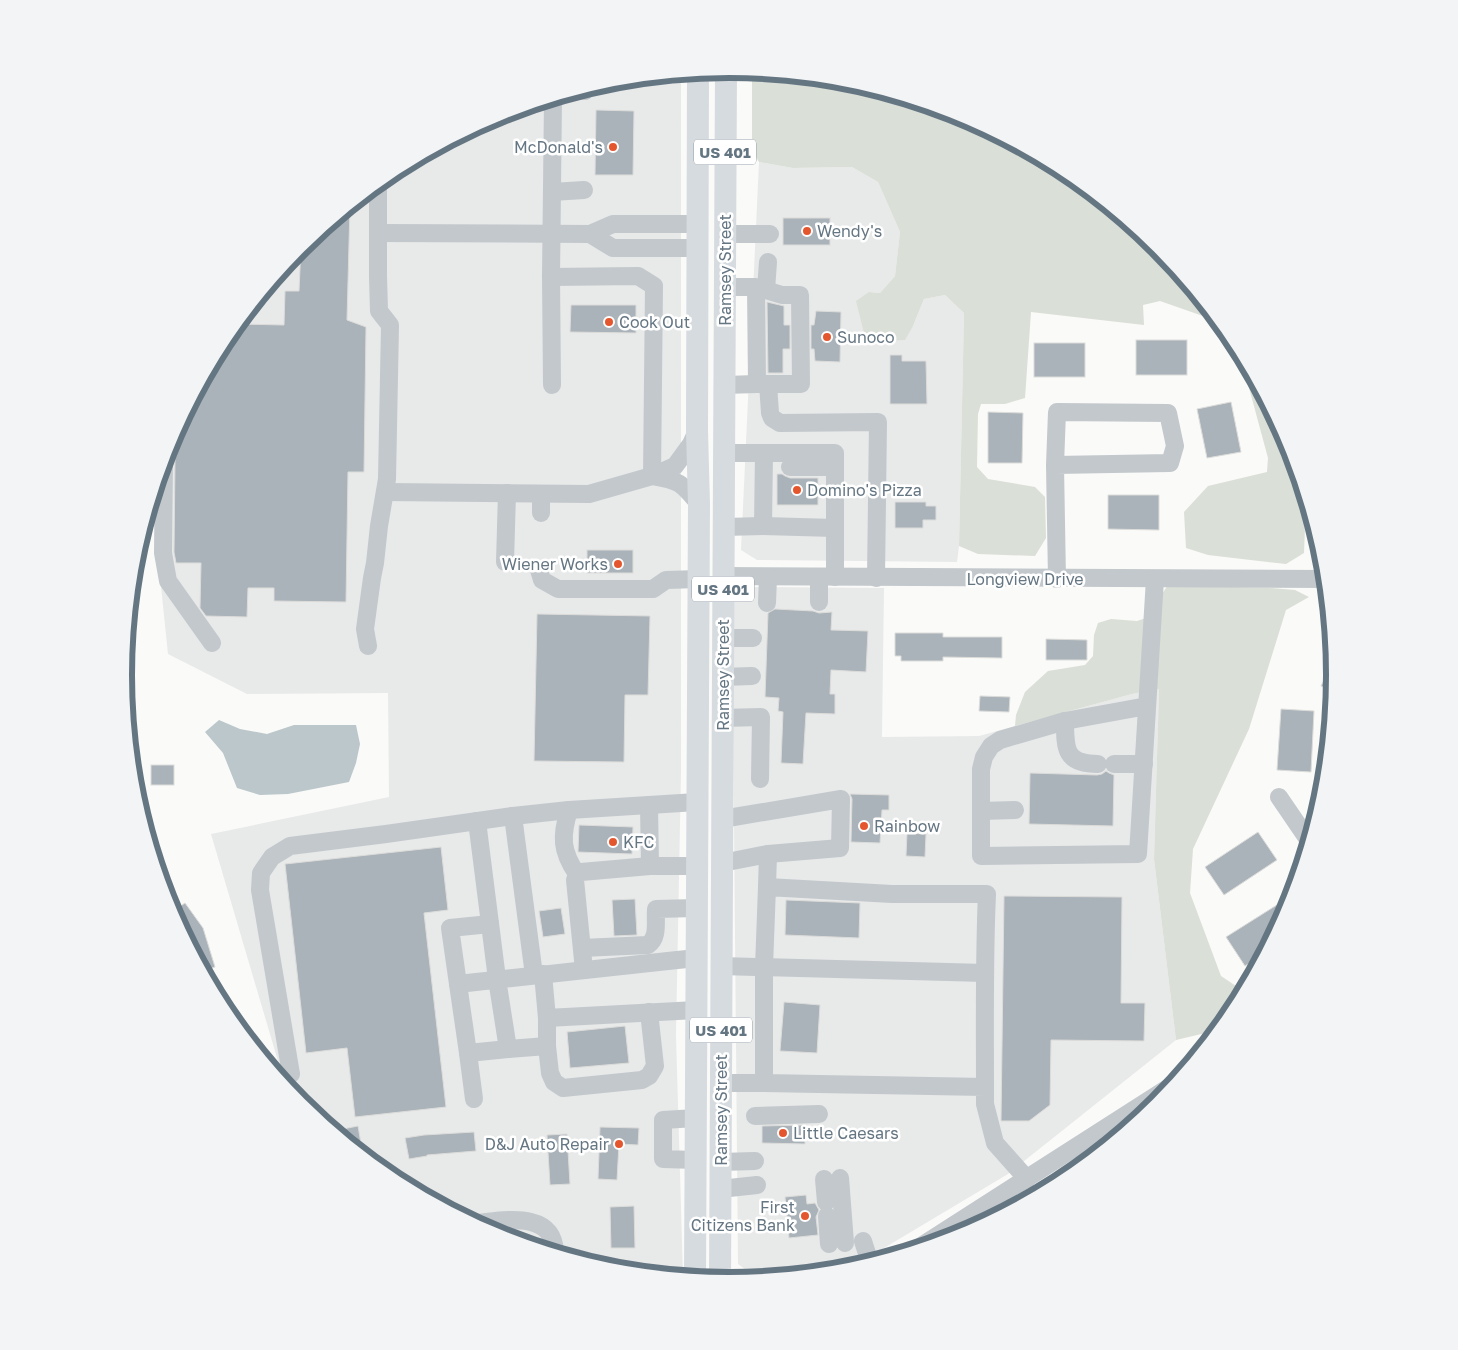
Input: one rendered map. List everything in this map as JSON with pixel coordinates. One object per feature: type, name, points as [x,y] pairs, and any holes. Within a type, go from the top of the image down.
[{"type":"main road","name":"Ramsey Street","points":[[720,1272],[726,78]]},
{"type":"main road","name":"Ramsey Street","points":[[695,1271],[699,504],[697,431],[698,79]]},
{"type":"main road","points":[[698,224],[725,234]]},
{"type":"main road","points":[[698,248],[725,234]]},
{"type":"street","points":[[552,385],[553,104]]},
{"type":"street","points":[[552,192],[584,190]]},
{"type":"street","points":[[368,646],[365,629],[379,526],[388,479],[390,325],[380,311],[378,192]]},
{"type":"street","points":[[378,233],[590,234],[613,224],[698,224]]},
{"type":"street","points":[[590,234],[613,248],[698,248]]},
{"type":"street","points":[[725,234],[770,234]]},
{"type":"street","points":[[768,262],[761,289],[763,384],[772,418],[780,423],[878,422],[876,578]]},
{"type":"street","points":[[551,277],[638,276],[654,286],[652,476]]},
{"type":"street","points":[[724,385],[801,384],[800,295],[782,295],[761,289],[725,287]]},
{"type":"street","points":[[1055,465],[1170,463],[1175,446],[1168,414],[1056,412],[1055,465],[1057,579]]},
{"type":"street","points":[[385,492],[589,494],[652,476],[675,466],[697,431]]},
{"type":"street","points":[[724,453],[776,461],[835,463]]},
{"type":"street","points":[[776,461],[835,453],[835,528],[827,577],[819,602]]},
{"type":"street","points":[[764,526],[776,461]]},
{"type":"street","points":[[652,476],[673,480],[684,486],[699,504]]},
{"type":"street","points":[[164,481],[163,552],[168,581],[212,643]]},
{"type":"street","points":[[505,562],[507,493]]},
{"type":"street","points":[[540,512],[541,494]]},
{"type":"street","points":[[724,527],[835,528]]},
{"type":"street","points":[[539,570],[542,580],[558,589],[653,589],[666,580],[698,579]]},
{"type":"street","name":"Longview Drive","points":[[723,576],[1318,579]]},
{"type":"street","points":[[767,603],[768,577]]},
{"type":"street","points":[[1147,706],[1066,721],[1000,740],[990,746],[984,757],[981,769],[981,856],[1138,854],[1155,579]]},
{"type":"street","points":[[723,638],[753,638]]},
{"type":"street","points":[[723,677],[752,676]]},
{"type":"street","points":[[722,718],[762,717],[760,779]]},
{"type":"street","points":[[1066,721],[1065,743],[1068,752],[1077,761],[1087,764],[1144,764]]},
{"type":"street","points":[[1279,797],[1305,835]]},
{"type":"street","points":[[722,819],[841,799],[840,848],[768,854],[722,863]]},
{"type":"street","points":[[291,1074],[260,890],[261,873],[272,857],[290,846],[513,816],[569,810],[697,802]]},
{"type":"street","points":[[648,806],[650,866]]},
{"type":"street","points":[[569,810],[565,828],[564,851],[577,874]]},
{"type":"street","points":[[981,811],[1015,810]]},
{"type":"street","points":[[513,816],[547,1018],[547,1046],[550,1073],[554,1082],[563,1088],[642,1080],[649,1076],[654,1066],[649,1012]]},
{"type":"street","points":[[477,821],[497,980],[508,1049]]},
{"type":"street","points":[[764,1083],[764,967],[768,854]]},
{"type":"street","points":[[577,874],[581,872],[650,866],[697,866]]},
{"type":"street","points":[[577,874],[575,880],[584,970]]},
{"type":"street","points":[[767,887],[892,894],[987,894],[985,1104],[994,1143],[1027,1179]]},
{"type":"street","points":[[582,948],[648,945],[655,936],[656,910],[696,908]]},
{"type":"street","points":[[474,1099],[450,928],[490,924]]},
{"type":"street","points":[[458,984],[697,958]]},
{"type":"street","points":[[721,966],[985,974]]},
{"type":"street","points":[[547,1018],[696,1010]]},
{"type":"street","points":[[468,1053],[547,1046]]},
{"type":"street","points":[[721,1083],[985,1087]]},
{"type":"street","points":[[941,1233],[1146,1102]]},
{"type":"street","points":[[755,1116],[818,1114]]},
{"type":"street","points":[[696,1118],[663,1120],[663,1158],[696,1160]]},
{"type":"street","points":[[720,1162],[755,1161]]},
{"type":"street","points":[[832,1178],[837,1244],[830,1209],[832,1178]]},
{"type":"street","points":[[720,1189],[757,1185]]},
{"type":"street","points":[[488,1222],[516,1219],[534,1222],[546,1230],[552,1238],[553,1246]]},
{"type":"street","points":[[863,1241],[868,1256]]},
{"type":"shaded area","points":[[752,79],[807,83],[846,89],[921,109],[993,139],[1061,178],[1093,201],[1151,253],[1178,281],[1208,318],[1160,301],[1143,305],[1144,325],[1031,312],[1025,398],[1005,404],[981,404],[978,414],[977,467],[988,479],[1035,487],[1045,497],[1046,538],[1035,556],[978,554],[959,546],[964,313],[945,295],[924,299],[905,340],[875,341],[864,333],[856,301],[869,292],[880,293],[895,276],[900,232],[878,182],[852,167],[793,168],[759,162],[752,150]]},
{"type":"shaded area","points":[[681,80],[681,771],[676,1035],[683,1270],[612,1261],[574,1252],[537,1241],[465,1211],[397,1172],[365,1149],[335,1124],[280,1069],[211,834],[389,797],[388,693],[247,694],[168,654],[154,515],[163,483],[193,411],[212,376],[232,343],[280,281],[335,226],[365,201],[397,178],[465,139],[537,109],[574,98],[612,89]]},
{"type":"shaded area","points":[[759,162],[793,168],[852,167],[878,182],[900,232],[895,276],[880,293],[869,292],[913,326],[924,299],[945,295],[964,313],[959,546],[957,562],[757,560],[741,550]]},
{"type":"shaded area","points":[[1246,376],[1265,411],[1295,483],[1305,518],[1304,553],[1286,564],[1208,555],[1186,548],[1184,512],[1208,486],[1267,472],[1268,458]]},
{"type":"shaded area","points":[[1168,585],[1295,590],[1309,597],[1286,610],[1249,729],[1193,849],[1190,893],[1221,976],[1238,987],[1208,1032],[1176,1040],[1154,859],[1159,689],[1132,694],[1015,726],[1016,715],[1025,692],[1048,671],[1085,665],[1093,656],[1094,635],[1098,623],[1111,619],[1137,621],[1158,614],[1160,597]]},
{"type":"shaded area","points":[[749,587],[884,588],[882,737],[979,736],[1132,694],[1159,689],[1154,859],[1176,1040],[1008,1174],[873,1255],[846,1261],[768,1271],[748,1272],[738,1264],[732,602]]},
{"type":"shaded area","points":[[219,720],[240,729],[267,734],[294,725],[356,725],[360,744],[349,782],[288,794],[260,795],[237,788],[223,753],[205,732]]},
{"type":"building","points":[[596,110],[634,111],[633,175],[595,175]]},
{"type":"building","points":[[350,214],[347,320],[366,327],[364,472],[348,472],[346,602],[274,601],[274,588],[248,588],[247,617],[206,616],[200,608],[201,563],[176,563],[174,552],[175,460],[173,455],[193,411],[212,376],[246,324],[284,325],[285,291],[299,291],[300,260]]},
{"type":"building","name":"Wendy's","points":[[783,218],[830,218],[830,245],[783,245]]},
{"type":"building","points":[[767,302],[784,306],[784,325],[790,325],[790,349],[783,349],[783,373],[768,373]]},
{"type":"building","points":[[571,305],[636,305],[636,333],[570,332]]},
{"type":"building","name":"Sunoco","points":[[816,311],[841,312],[840,362],[815,361],[814,349],[811,349],[811,325],[814,325]]},
{"type":"building","points":[[1136,340],[1187,340],[1187,375],[1136,375]]},
{"type":"building","points":[[1034,343],[1085,343],[1085,377],[1034,377]]},
{"type":"building","points":[[890,355],[902,355],[902,361],[926,361],[927,404],[890,404]]},
{"type":"building","points":[[1231,402],[1241,452],[1207,458],[1197,409]]},
{"type":"building","points":[[988,412],[1023,413],[1022,463],[988,463]]},
{"type":"building","name":"Domino's Pizza","points":[[777,474],[790,478],[818,478],[818,505],[777,505]]},
{"type":"building","points":[[1108,495],[1159,495],[1159,530],[1108,529]]},
{"type":"building","points":[[895,502],[926,502],[926,506],[936,506],[936,520],[923,520],[923,528],[895,528]]},
{"type":"building","points":[[587,550],[633,550],[633,573],[587,573]]},
{"type":"building","points":[[775,609],[819,613],[832,612],[831,630],[868,631],[866,672],[831,670],[830,694],[835,694],[835,714],[806,713],[803,764],[781,763],[783,712],[778,711],[779,698],[765,697],[768,613]]},
{"type":"building","points":[[537,614],[650,616],[648,695],[625,695],[624,762],[534,761]]},
{"type":"building","points":[[895,633],[943,633],[943,637],[1002,637],[1002,658],[943,657],[943,661],[901,661],[901,656],[895,656]]},
{"type":"building","points":[[1046,639],[1087,640],[1087,660],[1046,660]]},
{"type":"building","points":[[1326,676],[1326,688],[1321,686]]},
{"type":"building","points":[[980,696],[1010,697],[1009,712],[979,711]]},
{"type":"building","points":[[1281,709],[1314,711],[1311,772],[1277,770]]},
{"type":"building","points":[[151,765],[174,765],[174,785],[151,785]]},
{"type":"building","points":[[1106,771],[1114,775],[1113,826],[1029,824],[1030,773],[1097,775]]},
{"type":"building","name":"Rainbow","points":[[850,794],[889,795],[889,810],[882,810],[880,843],[851,842],[852,799]]},
{"type":"building","points":[[579,825],[633,827],[632,854],[578,852]]},
{"type":"building","points":[[1258,832],[1277,860],[1224,895],[1205,867]]},
{"type":"building","points":[[907,833],[926,834],[925,857],[906,856]]},
{"type":"building","points":[[441,847],[448,910],[424,913],[446,1107],[355,1117],[347,1048],[306,1053],[285,864]]},
{"type":"building","points":[[1004,896],[1122,897],[1121,1003],[1145,1003],[1144,1041],[1051,1040],[1050,1105],[1029,1121],[1001,1121]]},
{"type":"building","points":[[635,899],[637,935],[614,936],[612,900]]},
{"type":"building","points":[[786,900],[860,903],[859,938],[785,935]]},
{"type":"building","points":[[185,903],[203,928],[215,967],[209,969],[179,907]]},
{"type":"building","points":[[1280,903],[1265,939],[1253,961],[1245,966],[1226,937]]},
{"type":"building","points":[[561,908],[565,934],[543,937],[539,911]]},
{"type":"building","points":[[784,1002],[820,1005],[817,1053],[780,1051]]},
{"type":"building","points":[[625,1026],[629,1063],[570,1068],[567,1032]]},
{"type":"building","name":"Little Caesars","points":[[805,1125],[805,1144],[762,1143],[762,1126]]},
{"type":"building","points":[[358,1126],[361,1146],[341,1129]]},
{"type":"building","points":[[600,1127],[639,1128],[638,1145],[619,1144],[617,1180],[598,1179]]},
{"type":"building","points":[[474,1132],[476,1151],[427,1155],[409,1159],[405,1138]]},
{"type":"building","points":[[567,1134],[570,1184],[550,1185],[547,1135]]},
{"type":"building","name":"First Citizens Bank","points":[[806,1195],[807,1204],[815,1203],[819,1210],[816,1217],[818,1235],[789,1238],[785,1197]]},
{"type":"building","points":[[634,1206],[635,1248],[611,1248],[610,1207]]},
{"type":"place","name":"McDonald's","points":[[613,147]]},
{"type":"place","name":"Wendy's","points":[[807,231]]},
{"type":"place","name":"Cook Out","points":[[609,322]]},
{"type":"place","name":"Sunoco","points":[[827,337]]},
{"type":"place","name":"Domino's Pizza","points":[[797,490]]},
{"type":"place","name":"Wiener Works","points":[[618,564]]},
{"type":"place","name":"Rainbow","points":[[864,826]]},
{"type":"place","name":"KFC","points":[[613,842]]},
{"type":"place","name":"Little Caesars","points":[[783,1133]]},
{"type":"place","name":"D&J Auto Repair","points":[[619,1144]]},
{"type":"place","name":"First Citizens Bank","points":[[805,1216]]}]
